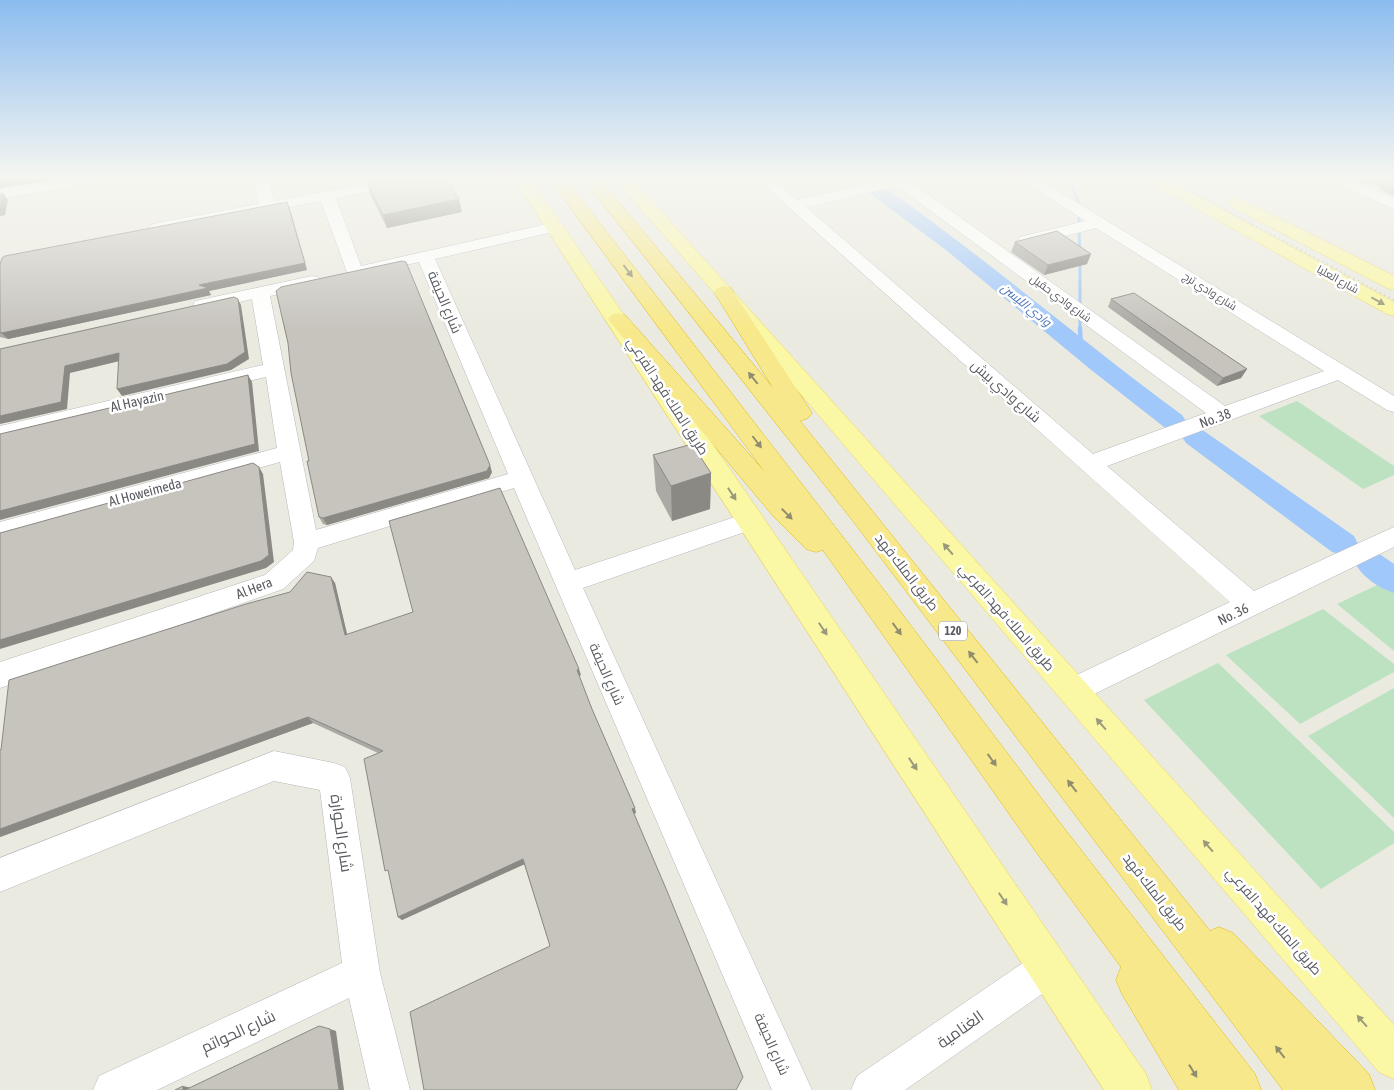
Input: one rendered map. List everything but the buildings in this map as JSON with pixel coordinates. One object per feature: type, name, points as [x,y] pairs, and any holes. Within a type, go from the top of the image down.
[{"type":"highway","points":[[595,228],[878,602],[1047,836],[1239,1090]]},
{"type":"highway","name":"طريق الملك فهد","points":[[631,228],[862,514],[1310,1090]]},
{"type":"highway","points":[[724,292],[862,514]]},
{"type":"highway","points":[[618,319],[783,510],[878,602]]},
{"type":"highway","points":[[1098,819],[1353,1090]]},
{"type":"highway","points":[[1047,836],[1204,1090]]},
{"type":"main road","name":"طريق الملك فهد الفرعي","points":[[557,228],[1130,1090]]},
{"type":"main road","name":"طريق الملك فهد الفرعي","points":[[667,228],[1394,1057]]},
{"type":"main road","name":"شارع العليا","points":[[1244,228],[1394,310]]},
{"type":"main road","name":"شارع العليا","points":[[1287,228],[1394,284]]},
{"type":"street","points":[[143,230],[154,228]]},
{"type":"street","points":[[339,228],[354,271]]},
{"type":"street","points":[[183,309],[552,228]]},
{"type":"street","name":"شارع وادي بيش","points":[[820,228],[1250,605]]},
{"type":"street","name":"شارع وادي حقيل","points":[[964,228],[1223,415]]},
{"type":"street","points":[[993,249],[1076,228]]},
{"type":"street","name":"شارع وادي ترج","points":[[1108,228],[1394,405]]},
{"type":"street","name":"شارع الحيفة","points":[[425,256],[567,583],[792,1090]]},
{"type":"street","points":[[260,292],[306,542],[521,478]]},
{"type":"street","name":"Al Hayazin","points":[[0,433],[275,368]]},
{"type":"street","name":"No. 38","points":[[1089,464],[1340,372]]},
{"type":"street","name":"Al Howeimeda","points":[[0,532],[290,452]]},
{"type":"street","points":[[567,583],[750,521]]},
{"type":"street","name":"No. 36","points":[[1072,691],[1394,536]]},
{"type":"street","name":"Al Hera","points":[[0,674],[274,582],[305,554],[306,542]]},
{"type":"street","name":"شارع الحوارة","points":[[0,875],[274,766],[334,778],[362,973],[390,1090]]},
{"type":"street","name":"الغنامية","points":[[871,1090],[1049,968]]},
{"type":"street","name":"شارع الحواتم","points":[[113,1090],[362,973]]},
{"type":"green space","points":[[1297,401],[1394,466],[1394,475],[1363,489],[1259,416]]},
{"type":"green space","points":[[1394,577],[1394,651],[1337,604]]},
{"type":"green space","points":[[1323,609],[1394,664],[1394,672],[1300,724],[1226,655]]},
{"type":"green space","points":[[1218,663],[1394,832],[1394,843],[1321,889],[1144,700]]},
{"type":"green space","points":[[1394,688],[1394,818],[1308,736]]},
{"type":"waterway","name":"وادي الليسن","points":[[929,228],[1173,421]]},
{"type":"waterway","points":[[1079,233],[1080,252]]},
{"type":"waterway","points":[[1080,261],[1080,305]]},
{"type":"waterway","points":[[1080,320],[1080,328]]},
{"type":"waterway","points":[[1080,328],[1081,351]]},
{"type":"waterway","name":"وادي الليسن","points":[[1195,437],[1343,544]]},
{"type":"waterway","name":"وادي الليسن","points":[[1370,563],[1394,581]]},
{"type":"railway","points":[[1259,228],[1394,300]]}]
